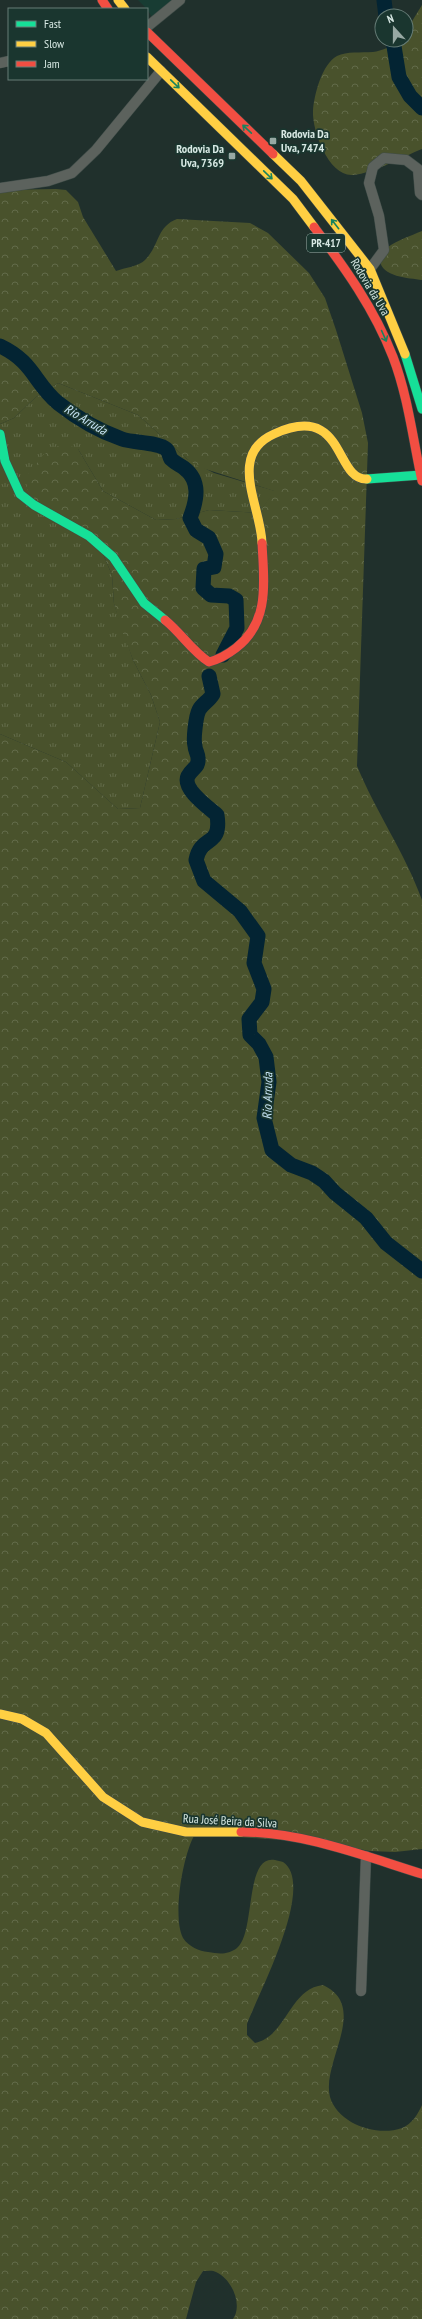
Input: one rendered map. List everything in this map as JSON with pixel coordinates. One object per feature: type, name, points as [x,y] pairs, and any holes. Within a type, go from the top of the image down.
[{"type":"street","points":[[118,0],[124,8]]},
{"type":"street","points":[[148,26],[180,0]]},
{"type":"street","name":"Rodovia da Uva","points":[[148,33],[301,181],[370,269],[409,363],[422,409]]},
{"type":"street","name":"Rodovia da Uva","points":[[148,58],[293,199],[349,273],[366,299],[393,357],[406,404],[422,478]]},
{"type":"street","points":[[0,188],[48,181],[72,173],[96,150],[161,71]]},
{"type":"street","points":[[370,269],[379,260],[384,250],[379,216],[369,183],[373,167],[384,158],[406,160],[418,169],[420,193],[422,195]]},
{"type":"street","points":[[0,434],[5,461],[11,478],[20,494],[34,505],[89,536],[113,557],[144,603],[179,631],[200,656],[209,662],[221,659],[249,638],[257,625],[264,591],[262,531],[248,474],[251,454],[268,436],[291,426],[314,425],[331,438],[354,474],[363,479],[422,478]]},
{"type":"street","name":"Rua José Beira da Silva","points":[[0,1714],[22,1719],[46,1733],[103,1797],[142,1822],[186,1832],[257,1832],[300,1839],[366,1856],[422,1874]]},
{"type":"street","points":[[361,1991],[366,1856]]},
{"type":"shaded area","points":[[138,0],[175,0],[153,19],[148,8],[146,8]]},
{"type":"green space","points":[[422,5],[422,149],[361,174],[344,174],[336,169],[330,161],[315,130],[313,111],[317,89],[323,73],[332,60],[341,54],[376,51],[388,48],[414,48],[414,18]]},
{"type":"green space","points":[[0,190],[66,190],[78,202],[83,217],[116,271],[143,262],[150,254],[165,227],[170,222],[177,219],[250,223],[268,233],[309,273],[325,298],[362,413],[368,443],[357,766],[399,849],[422,900],[422,1849],[395,1852],[370,1851],[324,1843],[195,1834],[183,1870],[180,1886],[179,1916],[183,1938],[191,1946],[201,1951],[212,1953],[230,1952],[237,1948],[243,1940],[247,1927],[254,1881],[259,1869],[265,1861],[275,1860],[283,1862],[292,1874],[293,1893],[289,1916],[282,1941],[272,1967],[247,2024],[247,2035],[255,2043],[266,2039],[282,2023],[295,2003],[303,1995],[312,1988],[323,1985],[336,1995],[343,2007],[341,2036],[329,2083],[330,2097],[334,2106],[350,2121],[360,2126],[381,2131],[406,2126],[419,2112],[422,2105],[422,2319],[233,2319],[237,2307],[231,2286],[222,2275],[215,2271],[203,2271],[196,2282],[186,2319],[0,2319],[0,734],[66,762],[118,809],[140,808],[160,722],[151,695],[133,660],[121,628],[114,604],[112,575],[100,547],[34,499],[27,489],[26,477],[43,455],[58,446],[68,445],[78,449],[103,491],[156,520],[176,519],[209,510],[259,513],[274,491],[199,467],[187,459],[138,415],[58,383],[36,397],[14,418],[0,424]]},
{"type":"green space","points":[[422,231],[422,280],[396,276],[385,270],[380,260],[381,254],[396,242]]},
{"type":"green space","points":[[58,383],[138,415],[187,459],[214,473],[275,491],[259,513],[209,510],[176,519],[156,520],[103,491],[78,449],[100,547],[112,575],[114,604],[133,660],[151,695],[160,722],[140,808],[118,809],[66,762],[0,734],[0,424],[14,418],[36,397]]},
{"type":"waterway","points":[[384,0],[385,8]]},
{"type":"waterway","points":[[394,48],[399,77],[410,96],[422,108]]},
{"type":"waterway","name":"Rio Arruda","points":[[0,346],[20,359],[50,395],[73,414],[88,424],[113,436],[162,447],[167,450],[174,462],[189,473],[193,479],[196,491],[196,498],[190,518],[196,530],[209,538],[216,554],[214,567],[204,569],[203,588],[211,595],[229,596],[236,600],[237,628],[223,655]]},
{"type":"waterway","name":"Rio Arruda","points":[[209,676],[213,694],[210,699],[200,708],[198,713],[194,738],[198,761],[188,776],[187,781],[192,792],[202,803],[217,815],[218,825],[217,832],[214,837],[202,847],[196,860],[204,881],[240,911],[258,936],[254,963],[264,989],[262,1002],[249,1019],[250,1035],[259,1044],[266,1057],[269,1082],[264,1118],[272,1150],[291,1165],[312,1173],[324,1181],[335,1193],[366,1218],[386,1243],[422,1271]]},
{"type":"traffic: fast","points":[[405,354],[422,409]]},
{"type":"traffic: fast","points":[[0,434],[5,461],[20,494],[34,505],[89,536],[113,557],[144,603],[165,620]]},
{"type":"traffic: fast","points":[[367,479],[421,475]]},
{"type":"traffic: slow","points":[[118,0],[124,8]]},
{"type":"traffic: slow","points":[[148,58],[293,199],[314,227]]},
{"type":"traffic: slow","points":[[273,154],[301,181],[370,269],[405,354]]},
{"type":"traffic: slow","points":[[262,543],[250,482],[249,468],[252,455],[260,443],[274,434],[297,427],[314,427],[326,434],[356,476],[367,479]]},
{"type":"traffic: slow","points":[[0,1714],[22,1719],[46,1733],[103,1797],[142,1822],[186,1832],[241,1832]]},
{"type":"traffic: jam","points":[[102,0],[107,8]]},
{"type":"traffic: jam","points":[[148,33],[273,154]]},
{"type":"traffic: jam","points":[[314,227],[337,258],[368,305],[393,357],[403,387],[422,481]]},
{"type":"traffic: jam","points":[[165,620],[197,653],[209,662],[217,660],[230,653],[247,638],[255,626],[260,614],[264,587],[262,543]]},
{"type":"traffic: jam","points":[[241,1832],[287,1836],[333,1846],[422,1874]]},
{"type":"place","name":"Rodovia Da Uva, 7474","points":[[273,141]]},
{"type":"place","name":"Rodovia Da Uva, 7369","points":[[232,156]]}]
